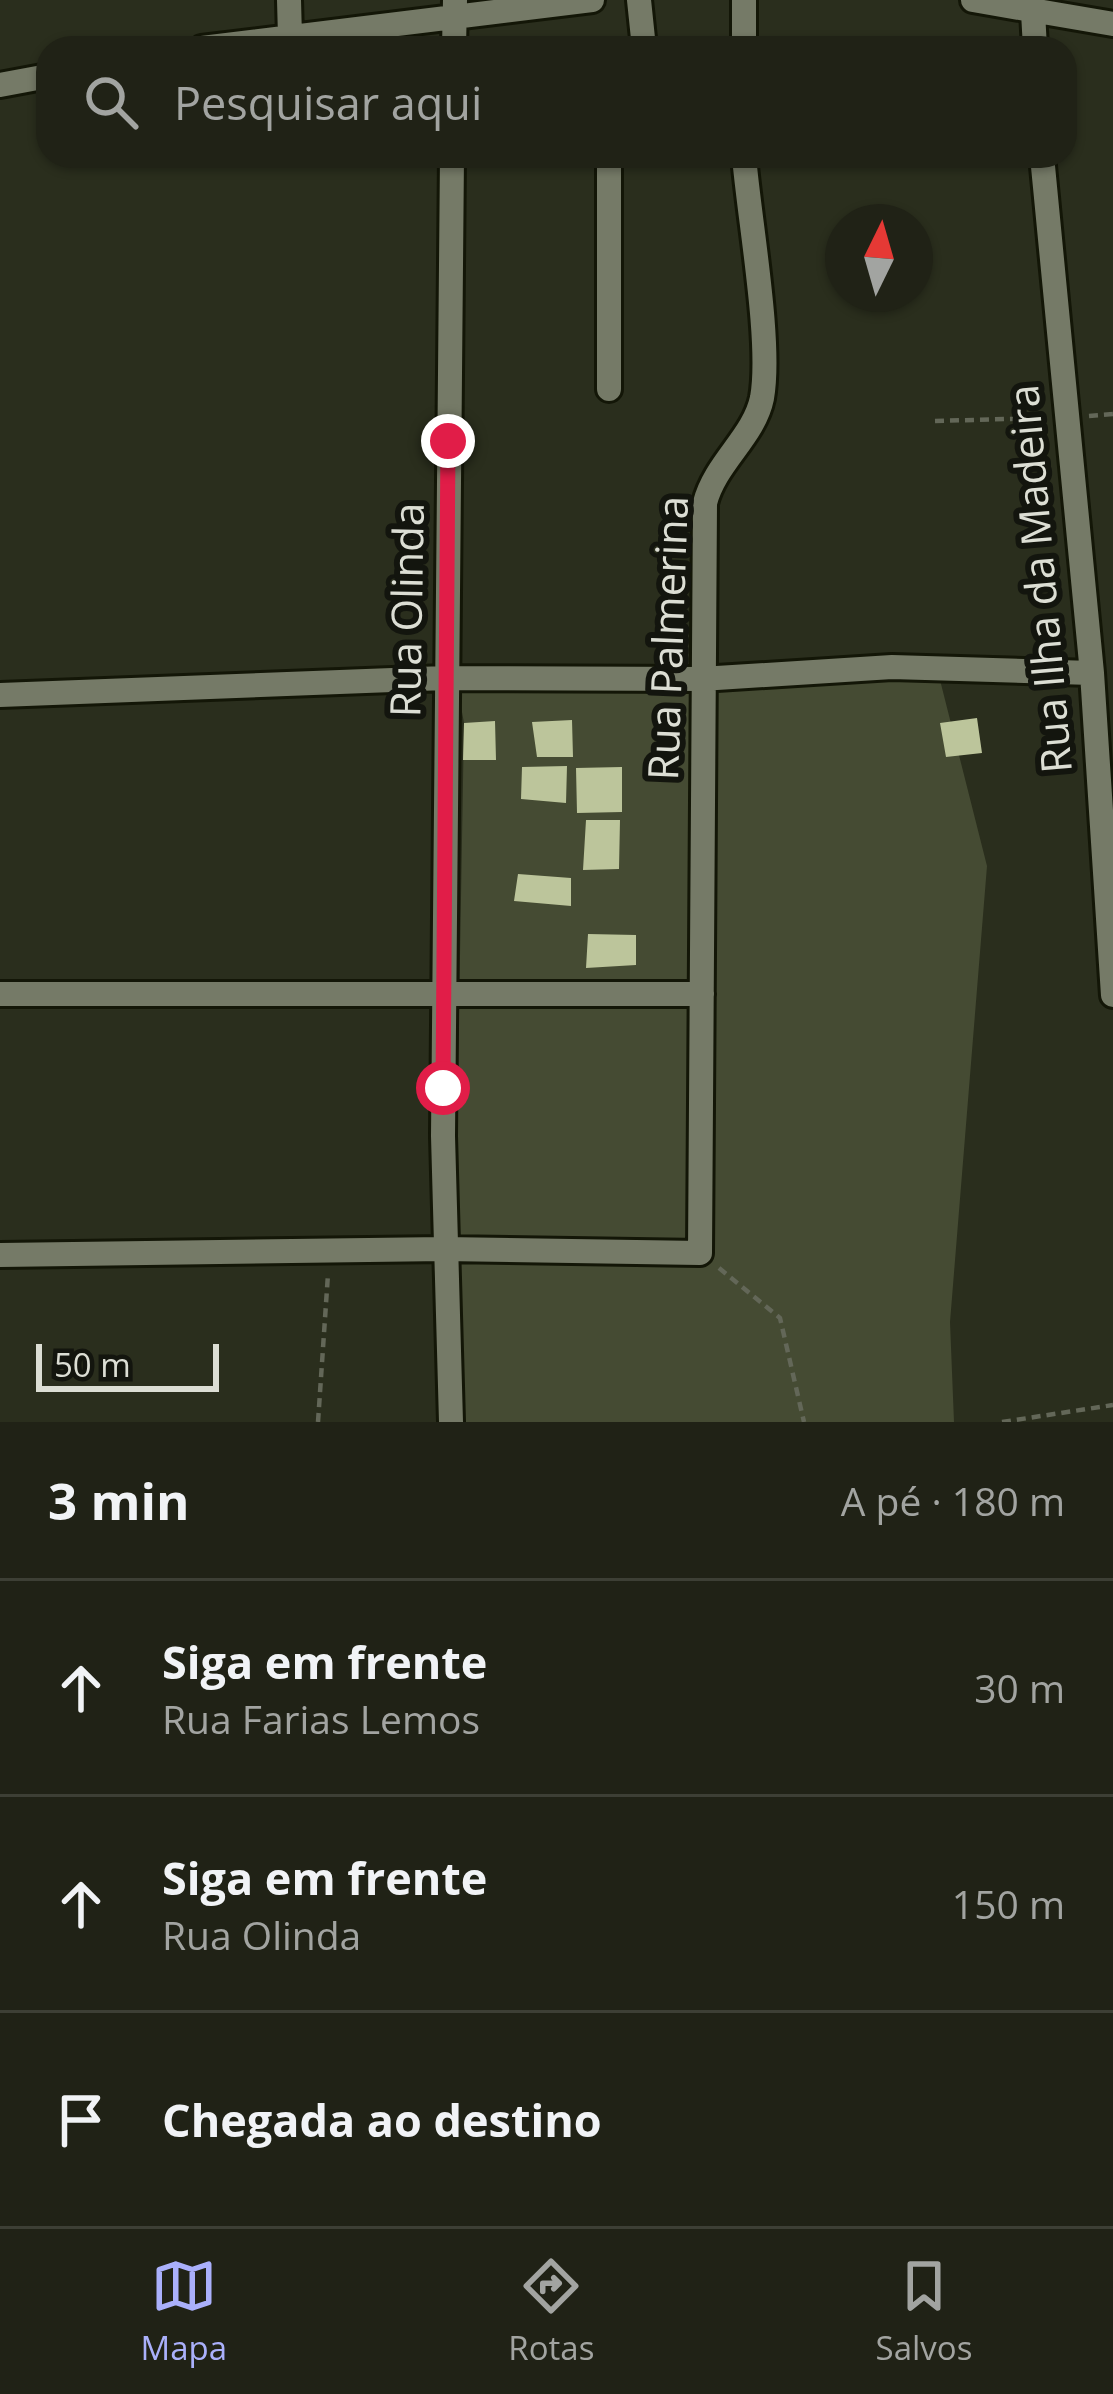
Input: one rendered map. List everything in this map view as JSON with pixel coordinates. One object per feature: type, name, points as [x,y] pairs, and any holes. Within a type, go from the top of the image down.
[{"type":"street","points":[[290,0],[290,36]]},
{"type":"street","points":[[296,36],[455,10],[592,0]]},
{"type":"street","points":[[639,0],[643,36]]},
{"type":"street","points":[[744,0],[744,36]]},
{"type":"street","points":[[973,0],[1113,24]]},
{"type":"street","points":[[1033,13],[1034,36]]},
{"type":"street","points":[[0,86],[36,78]]},
{"type":"street","name":"Rua Olinda","points":[[451,1422],[444,1249],[443,992],[452,168]]},
{"type":"street","points":[[609,389],[610,168]]},
{"type":"street","name":"Rua Palmerina","points":[[700,1253],[704,503],[716,472],[755,418],[764,376],[745,168]]},
{"type":"street","name":"Rua Ilha da Madeira","points":[[1043,168],[1106,814],[1113,995]]},
{"type":"street","points":[[0,695],[445,678],[700,679],[892,667],[1092,673]]},
{"type":"street","points":[[0,994],[702,994]]},
{"type":"street","points":[[0,1255],[444,1249],[700,1253]]},
{"type":"path","points":[[935,421],[1113,414]]},
{"type":"path","points":[[318,1422],[329,1251]]},
{"type":"path","points":[[700,1253],[780,1318],[804,1422]]},
{"type":"path","points":[[1002,1422],[1113,1405]]},
{"type":"green space","points":[[939,676],[987,866],[950,1322],[954,1422],[452,1422],[464,723],[458,690]]},
{"type":"building","points":[[977,718],[982,753],[946,757],[940,723]]},
{"type":"building","points":[[572,720],[573,757],[537,757],[532,722]]},
{"type":"building","points":[[495,721],[496,760],[463,760],[464,723]]},
{"type":"building","points":[[567,766],[566,803],[521,799],[522,767]]},
{"type":"building","points":[[622,767],[622,812],[577,813],[576,768]]},
{"type":"building","points":[[586,820],[620,820],[619,869],[583,870]]},
{"type":"building","points":[[518,874],[571,878],[571,906],[514,901]]},
{"type":"building","points":[[588,934],[636,935],[636,965],[586,968]]},
{"type":"route","points":[[443,1088],[448,441]]}]
